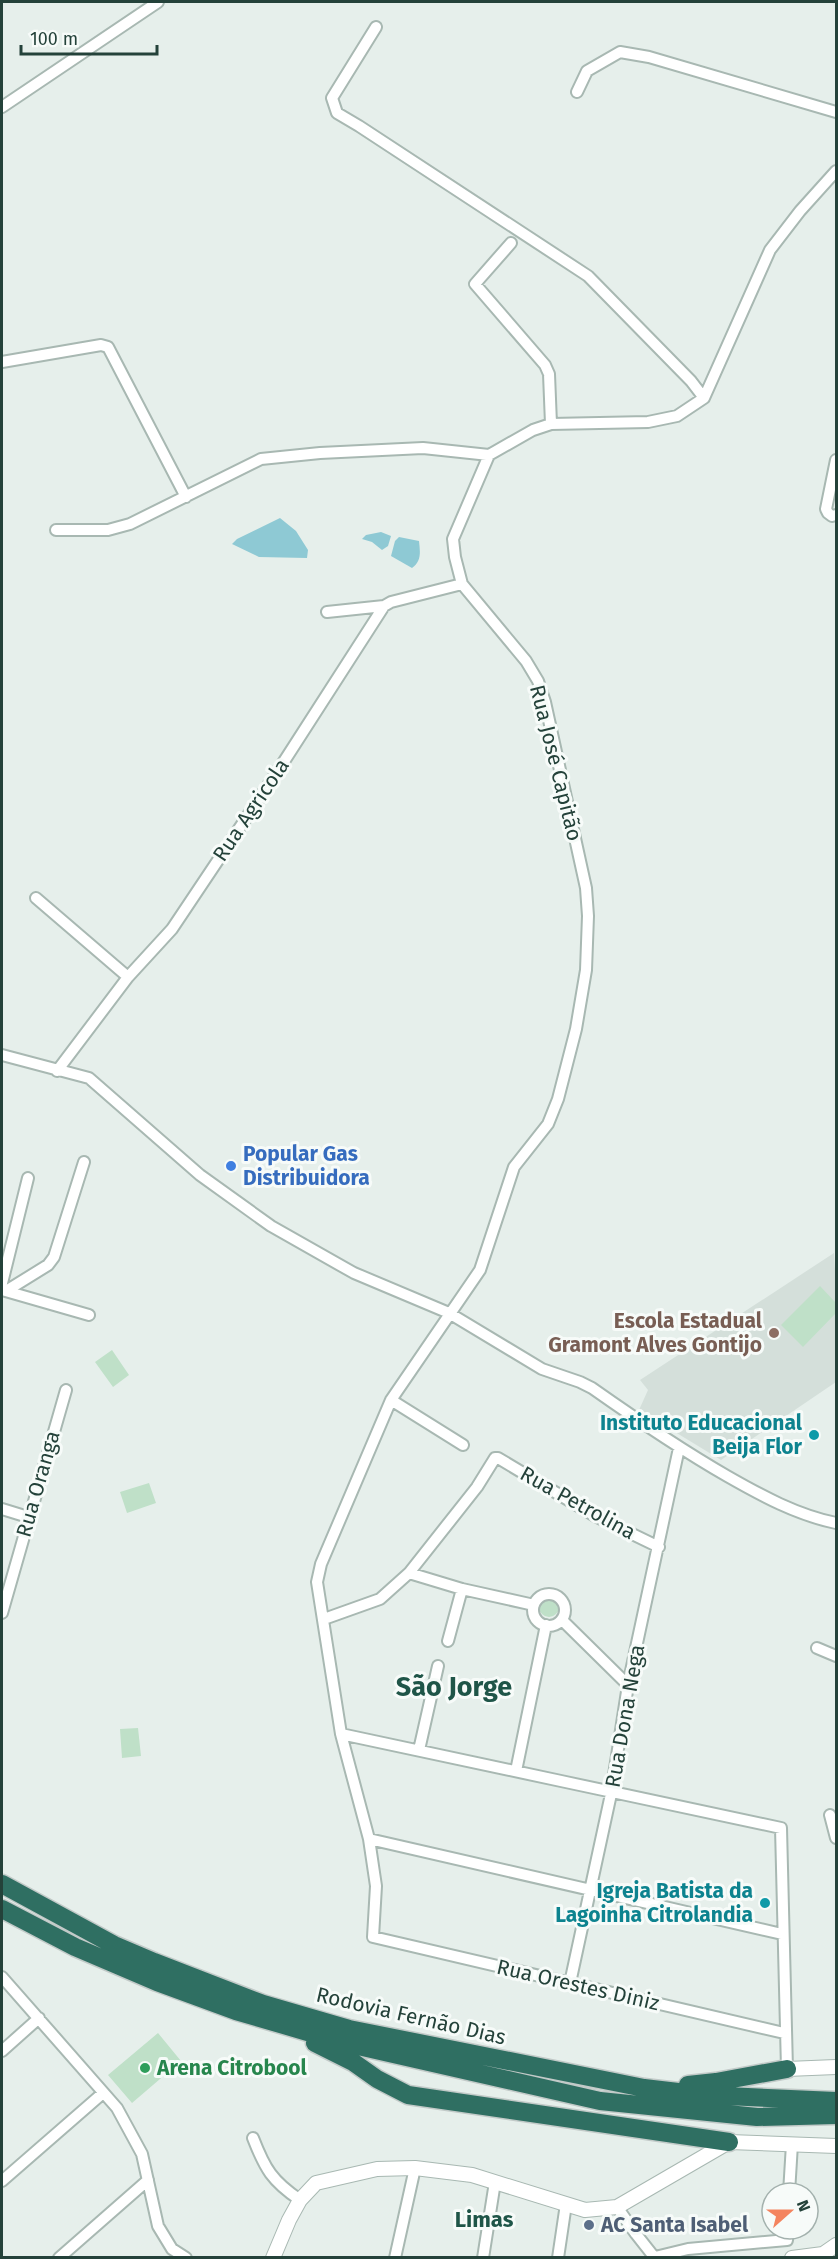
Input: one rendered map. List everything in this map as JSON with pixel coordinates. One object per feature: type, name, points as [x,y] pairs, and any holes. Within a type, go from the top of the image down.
[{"type":"highway","name":"Rodovia Fernão Dias","points":[[2,1884],[114,1945],[154,1962],[263,2004],[349,2029],[644,2088],[704,2095],[837,2100]]},
{"type":"highway","name":"Rodovia Fernão Dias","points":[[2,1909],[75,1947],[157,1982],[236,2011],[345,2043],[600,2101],[757,2117],[837,2115]]},
{"type":"highway","points":[[236,2011],[252,2022],[320,2045],[408,2095],[729,2142]]},
{"type":"highway","points":[[584,2076],[692,2085],[787,2069]]},
{"type":"street","points":[[2,107],[158,2]]},
{"type":"street","points":[[376,27],[332,98],[337,113],[588,276],[691,381],[704,398]]},
{"type":"street","points":[[577,92],[587,71],[620,52],[649,57],[837,112]]},
{"type":"street","points":[[56,530],[108,530],[143,519],[261,459],[320,453],[423,448],[489,455],[533,430],[551,424],[648,422],[677,416],[704,398],[770,250],[800,211],[837,171]]},
{"type":"street","points":[[511,243],[475,284],[545,365],[549,374],[551,424]]},
{"type":"street","points":[[2,362],[101,345],[108,347],[186,497]]},
{"type":"street","name":"Rua José Capitão","points":[[373,1937],[376,1886],[369,1839],[341,1734],[317,1582],[321,1564],[392,1400],[480,1270],[514,1167],[548,1124],[558,1099],[576,1029],[586,970],[588,916],[586,888],[545,702],[538,681],[526,661],[462,584],[455,557],[453,539],[489,455]]},
{"type":"street","points":[[837,460],[826,509],[832,516],[837,515]]},
{"type":"street","points":[[327,612],[384,606],[391,602],[462,584]]},
{"type":"street","name":"Rua Agricola","points":[[57,1071],[128,977],[172,929],[277,773],[384,606]]},
{"type":"street","points":[[36,898],[128,977]]},
{"type":"street","points":[[2,1055],[89,1078],[200,1175],[271,1226],[354,1273],[449,1314],[542,1369],[592,1388],[679,1448],[757,1493],[812,1518],[837,1523]]},
{"type":"street","points":[[3,1288],[48,1265],[54,1257],[84,1162]]},
{"type":"street","points":[[3,1288],[28,1178]]},
{"type":"street","points":[[3,1288],[89,1315]]},
{"type":"street","name":"Rua Oranga","points":[[3,1606],[66,1390]]},
{"type":"street","points":[[392,1400],[463,1445]]},
{"type":"street","name":"Rua Dona Nega","points":[[570,1983],[611,1794],[628,1685],[679,1448]]},
{"type":"street","name":"Rua Petrolina","points":[[409,1573],[477,1487],[495,1458],[595,1516],[658,1547]]},
{"type":"street","points":[[2,1509],[28,1517]]},
{"type":"street","points":[[324,1619],[381,1599],[409,1573],[462,1589],[534,1605]]},
{"type":"street","points":[[448,1641],[462,1589]]},
{"type":"street","points":[[555,1595],[563,1601],[565,1611],[562,1620],[554,1625],[546,1625],[537,1620],[534,1615],[534,1605],[540,1596],[555,1595]]},
{"type":"street","points":[[562,1620],[628,1685]]},
{"type":"street","points":[[516,1771],[546,1625]]},
{"type":"street","points":[[816,1648],[837,1656]]},
{"type":"street","points":[[419,1750],[438,1666]]},
{"type":"street","points":[[341,1734],[516,1771],[611,1794],[781,1828],[784,2033],[787,2069],[837,2067]]},
{"type":"street","points":[[830,1815],[837,1838]]},
{"type":"street","points":[[369,1839],[782,1934]]},
{"type":"street","name":"Rua Orestes Diniz","points":[[373,1937],[784,2033]]},
{"type":"street","points":[[2,1977],[117,2108],[142,2154],[158,2226],[172,2249],[186,2258]]},
{"type":"street","points":[[2,2051],[39,2018]]},
{"type":"street","points":[[2,2181],[103,2093]]},
{"type":"street","points":[[253,2138],[264,2164],[276,2182],[300,2200]]},
{"type":"street","points":[[273,2258],[300,2200],[316,2183],[377,2169],[415,2168],[472,2175],[585,2210],[617,2207],[729,2142],[837,2146]]},
{"type":"street","points":[[790,2181],[792,2144]]},
{"type":"street","points":[[395,2258],[415,2168]]},
{"type":"street","points":[[59,2258],[148,2180]]},
{"type":"street","points":[[483,2258],[495,2182]]},
{"type":"street","points":[[558,2258],[566,2204]]},
{"type":"street","points":[[617,2207],[655,2257],[688,2249],[776,2241]]},
{"type":"street","points":[[792,2258],[823,2254],[837,2245]]},
{"type":"shaded area","name":"Escola Estadual Gramont Alves Gontijo","points":[[834,1253],[836,1382],[721,1460],[639,1410],[648,1390],[640,1380]]},
{"type":"green space","points":[[820,1286],[836,1303],[836,1313],[803,1347],[781,1325]]},
{"type":"green space","points":[[112,1350],[129,1375],[113,1387],[95,1362]]},
{"type":"green space","points":[[149,1483],[156,1503],[127,1513],[120,1492]]},
{"type":"green space","points":[[549,1597],[556,1600],[559,1607],[556,1614],[549,1617],[542,1614],[539,1607],[542,1600]]},
{"type":"green space","points":[[138,1728],[141,1756],[122,1758],[120,1729]]},
{"type":"green space","name":"Arena Citrobool","points":[[158,2033],[181,2061],[132,2103],[108,2075]]},
{"type":"water","points":[[280,518],[296,531],[308,550],[307,558],[259,557],[232,544],[237,539]]},
{"type":"water","points":[[381,532],[391,536],[388,546],[382,550],[372,542],[362,539],[366,535]]},
{"type":"water","points":[[399,537],[419,541],[419,559],[412,568],[391,556],[395,541]]},
{"type":"place","name":"Popular Gas Distribuidora","points":[[231,1166]]},
{"type":"place","name":"Escola Estadual Gramont Alves Gontijo","points":[[774,1333]]},
{"type":"place","name":"Instituto Educacional Beija Flor","points":[[814,1435]]},
{"type":"place","name":"Igreja Batista da Lagoinha Citrolandia","points":[[765,1903]]},
{"type":"place","name":"Arena Citrobool","points":[[145,2068]]},
{"type":"place","name":"AC Santa Isabel","points":[[589,2225]]},
{"type":"district","name":"São Jorge","points":[[454,1687]]},
{"type":"district","name":"Limas","points":[[484,2219]]}]
